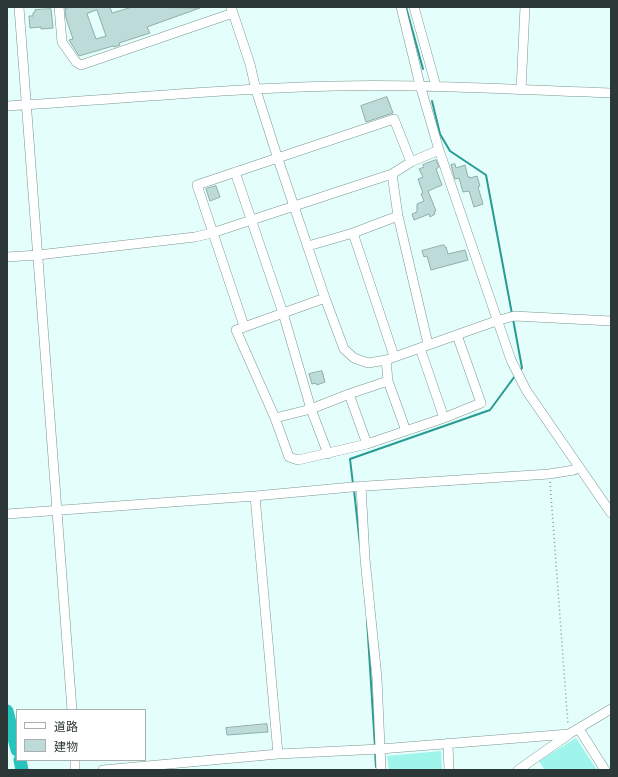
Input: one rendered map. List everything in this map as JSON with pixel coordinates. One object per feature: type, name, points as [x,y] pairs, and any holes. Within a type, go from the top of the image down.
[{"type":"street","points":[[19,7],[72,709]]},
{"type":"street","points":[[58,7],[62,42],[76,62],[81,65],[232,10],[250,64],[256,90],[278,159],[325,298],[344,349],[354,358],[368,363],[390,358],[512,316],[611,322]]},
{"type":"street","points":[[401,7],[420,85],[439,150],[496,321],[511,360],[526,390],[611,513]]},
{"type":"street","points":[[414,7],[436,86]]},
{"type":"street","points":[[521,90],[525,7]]},
{"type":"street","points":[[7,106],[334,86],[420,85],[611,93]]},
{"type":"street","points":[[244,326],[197,185],[394,119],[410,162]]},
{"type":"street","points":[[7,257],[38,255],[195,237],[212,233],[392,174],[410,162],[439,150]]},
{"type":"street","points":[[235,172],[282,313],[311,409],[328,454]]},
{"type":"street","points":[[392,174],[398,216],[424,346],[444,418]]},
{"type":"street","points":[[308,246],[352,233],[398,216]]},
{"type":"street","points":[[352,233],[390,358],[388,381],[406,431]]},
{"type":"street","points":[[325,298],[236,330],[275,418],[289,457],[298,460],[366,444],[444,418],[481,403],[457,335]]},
{"type":"street","points":[[275,418],[311,409],[388,381]]},
{"type":"street","points":[[349,394],[366,444]]},
{"type":"street","points":[[7,514],[255,496],[356,486],[549,474],[574,470],[578,466]]},
{"type":"street","points":[[356,486],[377,678],[376,749],[382,770]]},
{"type":"street","points":[[255,496],[278,754]]},
{"type":"street","points":[[518,770],[569,734],[580,729],[611,709]]},
{"type":"street","points":[[580,729],[605,770]]},
{"type":"street","points":[[103,770],[149,768],[278,754],[376,749],[569,734]]},
{"type":"street","points":[[448,743],[449,770]]},
{"type":"path","points":[[549,474],[569,734]]},
{"type":"shaded area","points":[[576,738],[597,770],[545,770],[539,761]]},
{"type":"shaded area","points":[[441,751],[442,770],[389,770],[387,756]]},
{"type":"building","points":[[71,7],[110,7],[112,13],[132,7],[200,8],[147,27],[150,33],[119,43],[120,45],[79,56],[69,40],[73,39],[66,18],[65,9]],"holes":[[[97,10],[106,36],[96,39],[87,14]]]},
{"type":"building","points":[[51,9],[53,28],[30,28],[29,16],[33,16],[35,10]]},
{"type":"building","points":[[387,97],[393,113],[366,122],[361,106]]},
{"type":"building","points":[[436,160],[439,167],[436,169],[442,185],[428,191],[436,211],[434,212],[435,214],[430,217],[429,214],[414,220],[412,214],[417,212],[417,204],[424,201],[418,179],[423,177],[419,169],[424,167],[423,165]]},
{"type":"building","points":[[455,164],[456,168],[465,165],[468,177],[470,178],[477,176],[480,186],[478,187],[483,204],[474,207],[469,191],[463,192],[459,178],[455,179],[451,165]]},
{"type":"building","points":[[216,186],[220,197],[210,201],[206,189]]},
{"type":"building","points":[[444,245],[448,254],[465,250],[468,260],[431,270],[427,256],[424,257],[422,251]]},
{"type":"building","points":[[322,371],[325,382],[317,385],[316,383],[312,384],[309,374]]},
{"type":"building","points":[[267,724],[268,732],[227,735],[226,728]]},
{"type":"waterway","points":[[406,7],[423,69]]},
{"type":"waterway","points":[[432,101],[440,134],[450,151],[486,175],[512,314]]},
{"type":"waterway","points":[[513,319],[522,368],[520,370]]},
{"type":"waterway","points":[[353,484],[350,459],[490,410],[515,376]]},
{"type":"waterway","points":[[354,490],[360,545]]},
{"type":"waterway","points":[[367,620],[375,747]]},
{"type":"waterway","points":[[7,711],[16,746]]},
{"type":"waterway","points":[[375,751],[376,767]]},
{"type":"waterway","points":[[20,761],[22,770]]}]
